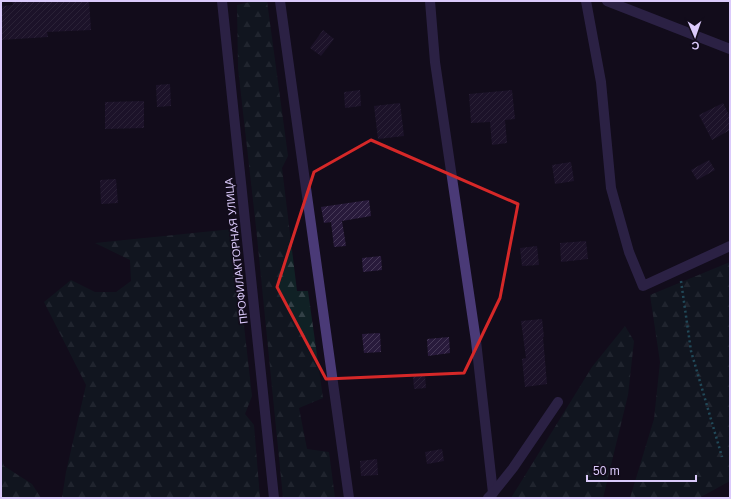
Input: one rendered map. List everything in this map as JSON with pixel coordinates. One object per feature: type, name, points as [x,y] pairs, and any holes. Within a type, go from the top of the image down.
[{"type":"street","name":"ПРОФИЛАКТОРНАЯ УЛИЦА","points":[[222,1],[274,498]]},
{"type":"street","points":[[280,1],[349,498]]},
{"type":"street","points":[[430,1],[435,62],[476,341],[490,496]]},
{"type":"street","points":[[586,1],[600,82],[611,188],[629,252],[643,286],[730,246]]},
{"type":"street","points":[[607,1],[730,49]]},
{"type":"street","points":[[490,496],[513,468],[558,402]]},
{"type":"path","points":[[680,270],[691,351],[722,457]]},
{"type":"highlighted area","points":[[371,140],[518,204],[500,298],[464,373],[326,379],[277,287],[314,172]]},
{"type":"green space","points":[[254,1],[267,1],[288,156],[282,168],[297,291],[308,291],[323,398],[299,408],[307,449],[329,452],[335,498],[283,498],[256,227],[238,68],[237,5]]},
{"type":"green space","points":[[233,229],[252,396],[245,414],[254,425],[260,498],[62,498],[66,472],[86,385],[44,302],[71,280],[95,292],[116,292],[131,281],[130,260],[95,243]]},
{"type":"green space","points":[[730,262],[730,481],[699,498],[630,498],[654,419],[660,362],[650,295]]},
{"type":"green space","points":[[625,326],[634,341],[628,395],[603,498],[511,498],[592,367]]},
{"type":"green space","points":[[1,457],[4,466],[32,484],[41,498],[1,498]]},
{"type":"building","points":[[12,1],[89,1],[91,30],[47,32],[48,37],[1,40],[1,6],[13,5]]},
{"type":"building","points":[[323,30],[334,39],[321,56],[310,48]]},
{"type":"building","points":[[170,84],[171,106],[157,107],[156,85]]},
{"type":"building","points":[[360,90],[361,106],[345,108],[344,92]]},
{"type":"building","points":[[512,90],[515,119],[505,120],[507,143],[492,145],[490,122],[471,123],[469,94]]},
{"type":"building","points":[[144,101],[144,128],[105,129],[105,102]]},
{"type":"building","points":[[400,103],[404,136],[378,139],[374,106]]},
{"type":"building","points":[[723,103],[730,117],[730,130],[712,140],[699,115]]},
{"type":"building","points":[[709,160],[715,170],[697,180],[691,170]]},
{"type":"building","points":[[571,162],[574,181],[555,184],[552,165]]},
{"type":"building","points":[[116,179],[118,203],[101,204],[100,180]]},
{"type":"building","points":[[369,200],[371,216],[342,221],[346,246],[334,247],[331,222],[324,223],[321,207]]},
{"type":"building","points":[[586,241],[588,259],[561,262],[560,243]]},
{"type":"building","points":[[537,246],[539,265],[522,266],[520,248]]},
{"type":"building","points":[[381,256],[382,270],[363,272],[362,258]]},
{"type":"building","points":[[542,319],[547,384],[525,387],[522,359],[526,358],[521,321]]},
{"type":"building","points":[[380,333],[381,352],[364,353],[362,334]]},
{"type":"building","points":[[449,337],[450,353],[428,356],[427,339]]},
{"type":"building","points":[[425,375],[426,388],[414,389],[413,376]]},
{"type":"building","points":[[442,449],[444,461],[427,464],[425,452]]},
{"type":"building","points":[[377,459],[378,475],[361,476],[360,461]]}]
